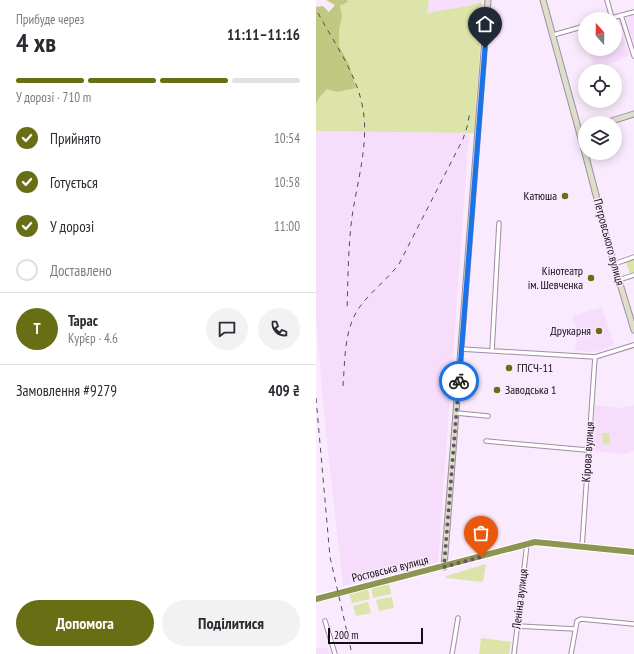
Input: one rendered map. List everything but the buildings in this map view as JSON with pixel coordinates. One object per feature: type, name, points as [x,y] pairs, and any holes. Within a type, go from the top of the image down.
[{"type":"highway","name":"Ростовська вулиця","points":[[316,599],[444,567],[535,542],[634,552]]},
{"type":"main road","points":[[444,567],[488,0]]},
{"type":"main road","name":"Петровського вулиця","points":[[543,0],[578,117]]},
{"type":"main road","points":[[622,118],[634,114]]},
{"type":"main road","name":"Петровського вулиця","points":[[587,160],[614,264],[634,330]]},
{"type":"street","points":[[607,0],[609,12]]},
{"type":"street","points":[[622,15],[634,12]]},
{"type":"street","points":[[622,18],[634,56]]},
{"type":"street","points":[[553,35],[578,28]]},
{"type":"street","points":[[492,350],[499,223]]},
{"type":"street","points":[[614,264],[634,257]]},
{"type":"street","points":[[619,280],[634,275]]},
{"type":"street","points":[[461,348],[595,357],[634,345]]},
{"type":"street","name":"Кірова вулиця","points":[[582,547],[587,450],[595,357]]},
{"type":"street","points":[[456,413],[488,416]]},
{"type":"street","points":[[486,441],[587,450]]},
{"type":"street","name":"Леніна вулиця","points":[[514,654],[527,544]]},
{"type":"street","points":[[452,654],[458,618]]},
{"type":"street","points":[[570,654],[574,629],[577,621],[581,619],[634,624]]},
{"type":"street","points":[[325,622],[335,654]]},
{"type":"street","points":[[517,626],[574,629]]},
{"type":"shaded area","points":[[429,0],[482,0],[481,2],[468,6],[427,13]]},
{"type":"shaded area","points":[[634,15],[634,45],[626,18]]},
{"type":"shaded area","points":[[622,35],[629,56],[610,64],[594,64],[591,56],[622,56]]},
{"type":"shaded area","points":[[316,131],[469,133],[438,563],[343,586],[325,424],[316,317]]},
{"type":"shaded area","points":[[602,307],[614,345],[596,352],[575,351],[577,330],[572,316]]},
{"type":"shaded area","points":[[595,405],[620,408],[634,405],[634,451],[624,454],[592,451]]},
{"type":"shaded area","points":[[327,647],[329,654],[316,654],[316,649]]},
{"type":"green space","points":[[326,0],[347,0],[348,2],[340,6],[342,16],[339,30],[339,46],[349,64],[356,88],[337,92],[327,89],[316,104],[316,7],[323,6],[329,12],[335,5]]},
{"type":"green space","points":[[347,0],[429,0],[427,13],[468,6],[481,2],[483,8],[474,133],[316,131],[316,104],[318,98],[349,64],[339,47],[340,6],[348,2]]},
{"type":"green space","points":[[634,259],[634,273],[630,274],[626,262]]},
{"type":"green space","points":[[602,433],[609,433],[610,444],[603,445]]},
{"type":"green space","points":[[486,564],[483,582],[446,578],[446,576]]},
{"type":"green space","points":[[389,584],[391,594],[373,598],[371,588]]},
{"type":"green space","points":[[368,589],[370,599],[352,603],[349,594]]},
{"type":"green space","points":[[392,597],[394,608],[379,611],[376,600]]},
{"type":"green space","points":[[368,602],[371,613],[356,616],[353,606]]},
{"type":"green space","points":[[481,638],[511,642],[509,654],[479,654]]},
{"type":"railway","points":[[318,13],[356,83],[363,109],[365,136],[362,163],[352,217],[348,264],[347,311]]},
{"type":"railway","points":[[343,386],[346,346],[350,326],[354,316],[363,302],[399,264],[463,139],[470,112]]},
{"type":"railway","points":[[316,398],[330,557],[352,654]]},
{"type":"way so far","points":[[459,381],[444,567],[481,557]]},
{"type":"place","name":"Катюша","points":[[565,196]]},
{"type":"place","name":"Кінотеатр ім. Шевченка","points":[[591,278]]},
{"type":"place","name":"Друкарня","points":[[599,331]]},
{"type":"place","name":"ГПСЧ-11","points":[[509,368]]},
{"type":"place","name":"Заводська 1","points":[[497,390]]},
{"type":"route","points":[[459,381],[485,48]]}]
